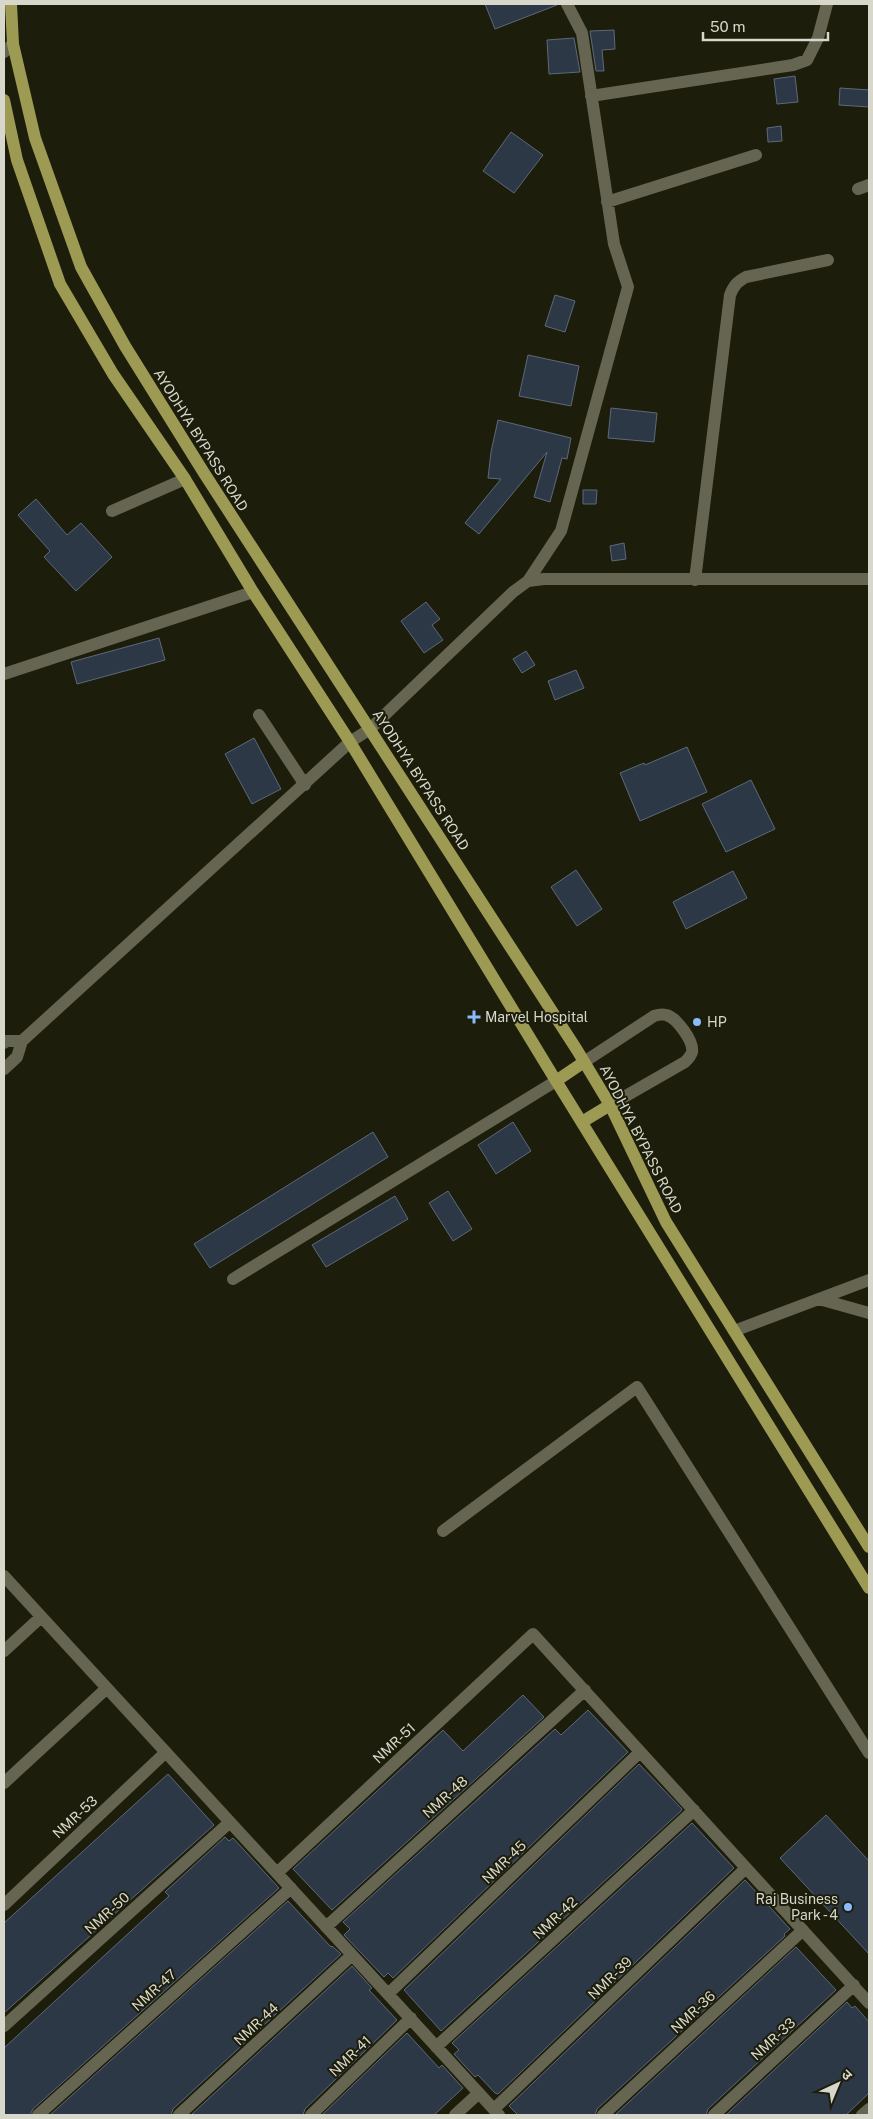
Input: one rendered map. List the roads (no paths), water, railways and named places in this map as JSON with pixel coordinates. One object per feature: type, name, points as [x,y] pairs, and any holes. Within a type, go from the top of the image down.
[{"type":"main road","name":"AYODHYA BYPASS ROAD","points":[[11,4],[8,48],[35,138],[81,267],[125,346],[198,464],[584,1062],[610,1105],[666,1222],[869,1547]]},
{"type":"main road","points":[[4,100],[17,160],[60,284],[113,374],[185,479],[253,592],[350,742],[869,1588]]},
{"type":"main road","points":[[556,1080],[584,1062]]},
{"type":"main road","points":[[582,1122],[610,1105]]},
{"type":"street","points":[[4,1068],[17,1057],[22,1041],[350,742],[370,729],[513,592],[528,581],[561,531],[628,287],[614,244],[582,33],[567,4]]},
{"type":"street","points":[[591,96],[793,65],[807,60],[818,38],[827,4]]},
{"type":"street","points":[[607,202],[756,155]]},
{"type":"street","points":[[695,580],[730,295],[733,287],[737,281],[746,277],[828,260]]},
{"type":"street","points":[[112,511],[185,479]]},
{"type":"street","points":[[528,581],[544,579],[869,579]]},
{"type":"street","points":[[4,674],[253,592]]},
{"type":"street","points":[[259,715],[305,785]]},
{"type":"street","points":[[584,1062],[654,1016],[660,1015],[672,1018],[678,1022],[692,1045],[692,1052],[685,1062],[610,1105]]},
{"type":"street","points":[[4,1041],[22,1041]]},
{"type":"street","points":[[234,1279],[556,1080]]},
{"type":"street","points":[[734,1331],[869,1280]]},
{"type":"street","points":[[819,1299],[869,1313]]},
{"type":"street","points":[[442,1531],[637,1387],[869,1753]]},
{"type":"street","points":[[4,1576],[497,2112]]},
{"type":"street","points":[[4,1651],[41,1616]]},
{"type":"street","name":"NMR-51","points":[[277,1873],[533,1634],[585,1690]]},
{"type":"street","points":[[4,1783],[107,1688]]},
{"type":"street","points":[[585,1690],[869,2003]]},
{"type":"street","name":"NMR-48","points":[[326,1927],[585,1690]]},
{"type":"street","name":"NMR-53","points":[[4,1904],[166,1752]]},
{"type":"street","name":"NMR-45","points":[[388,1994],[640,1752]]},
{"type":"street","name":"NMR-42","points":[[436,2047],[694,1810]]},
{"type":"street","name":"NMR-50","points":[[4,2026],[230,1822]]},
{"type":"street","name":"NMR-39","points":[[497,2112],[746,1868]]},
{"type":"street","name":"NMR-47","points":[[38,2115],[290,1888]]},
{"type":"street","name":"NMR-36","points":[[603,2115],[803,1930]]},
{"type":"street","name":"NMR-44","points":[[179,2115],[352,1955]]},
{"type":"street","name":"NMR-33","points":[[714,2115],[854,1985]]},
{"type":"street","name":"NMR-41","points":[[311,2115],[410,2018]]},
{"type":"street","points":[[455,2115],[479,2093]]},
{"type":"street","points":[[862,2115],[869,2109]]},
{"type":"place","name":"Marvel Hospital","points":[[474,1017]]},
{"type":"place","name":"HP","points":[[697,1022]]},
{"type":"place","name":"Raj Business Park - 4","points":[[848,1907]]}]
